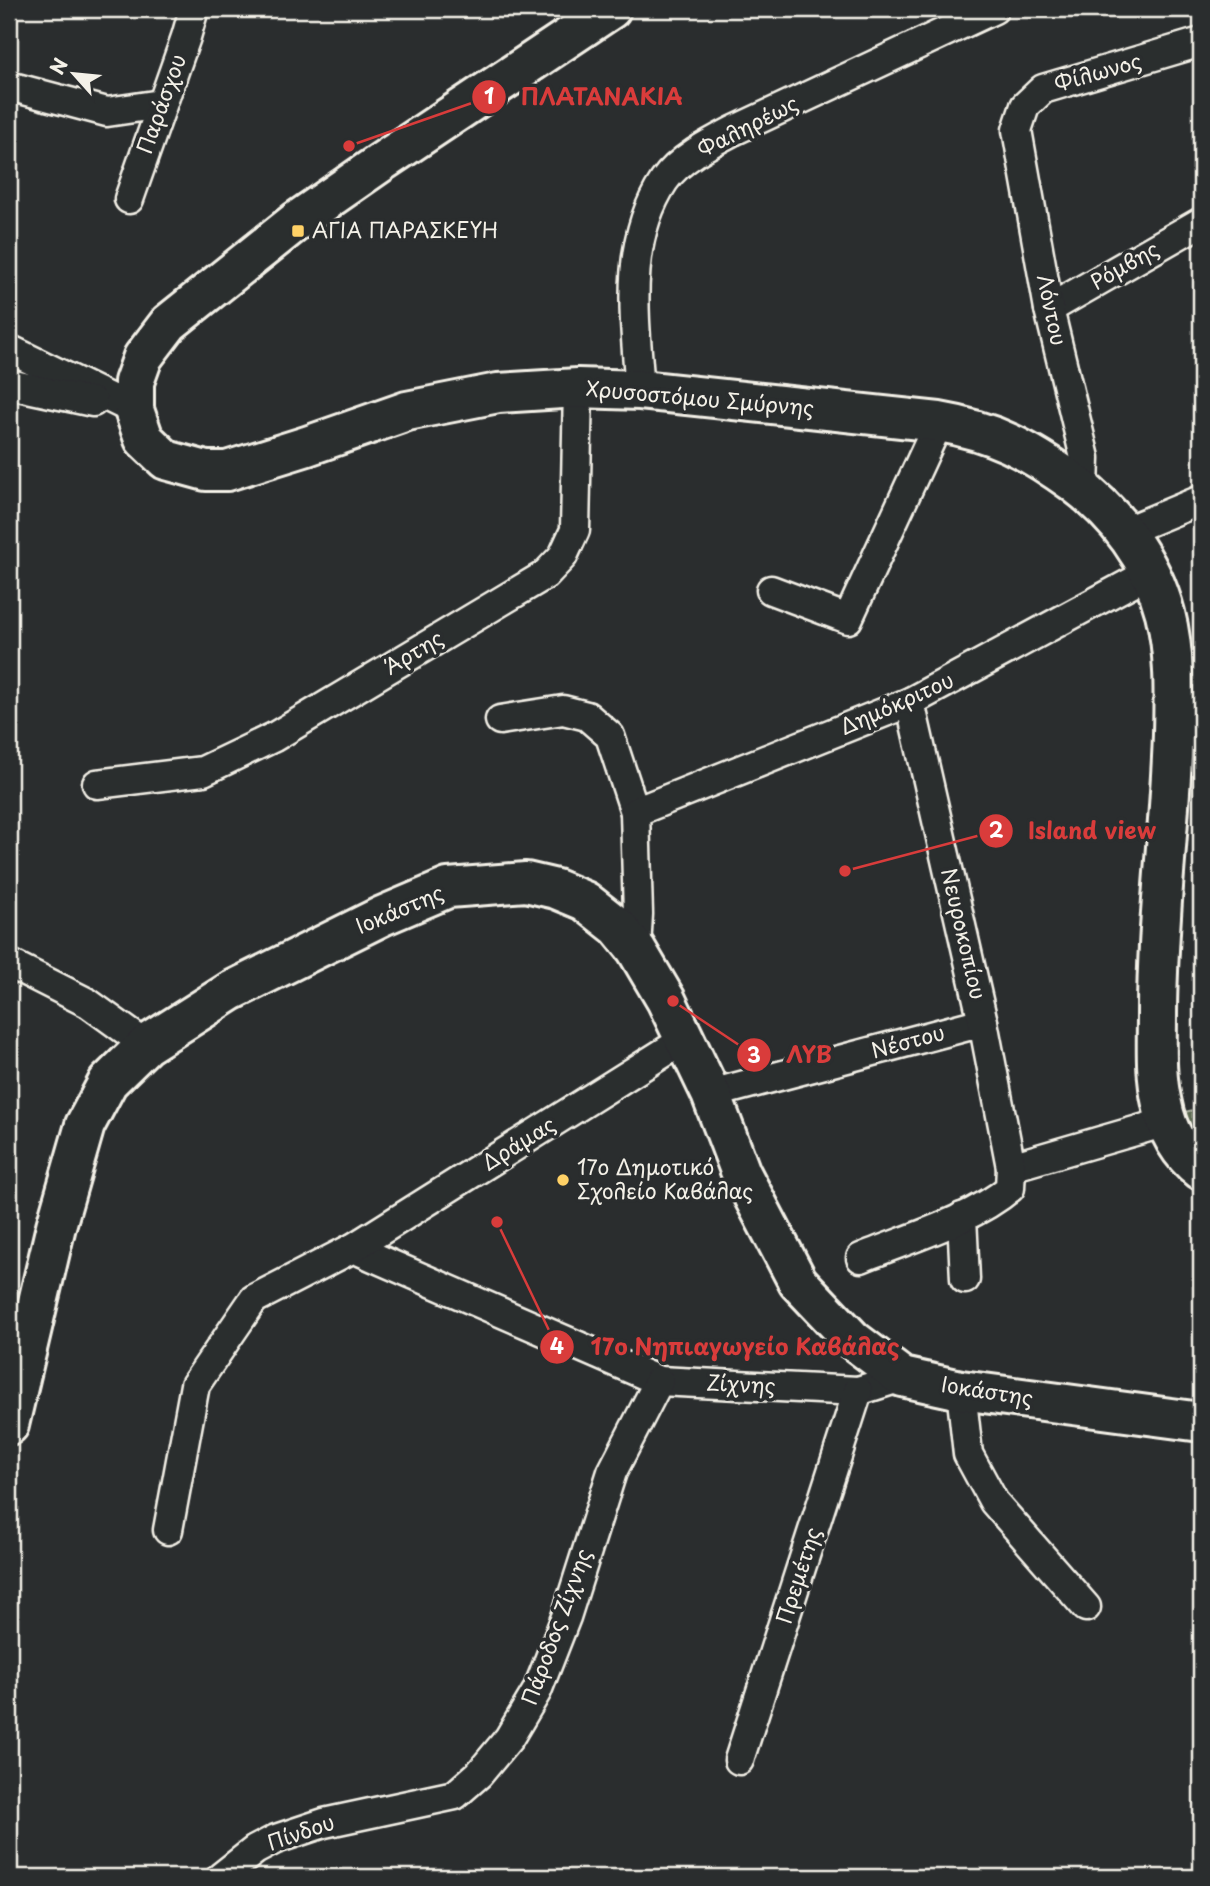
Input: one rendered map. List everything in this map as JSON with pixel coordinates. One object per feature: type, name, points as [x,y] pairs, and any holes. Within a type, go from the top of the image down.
[{"type":"street","name":"Παράσχου","points":[[129,199],[194,9]]},
{"type":"street","name":"Χρυσοστόμου Σμύρνης","points":[[611,9],[309,213],[169,323],[150,345],[137,369],[132,397],[144,439],[166,460],[184,467],[227,471],[407,411],[498,393],[578,388],[640,390],[972,427],[1001,438],[1047,463],[1107,509],[1126,531],[1149,573],[1165,611],[1172,649],[1172,771],[1157,985],[1157,1071],[1166,1122],[1176,1146],[1201,1170]]},
{"type":"street","name":"Φαληρέως","points":[[640,390],[633,285],[643,225],[665,180],[696,151],[733,131],[994,9]]},
{"type":"street","name":"Φίλωνος","points":[[1017,130],[1026,106],[1043,89],[1201,42]]},
{"type":"street","points":[[9,86],[107,113],[161,104]]},
{"type":"street","name":"Λόντου","points":[[1017,130],[1049,309],[1085,458],[1084,490]]},
{"type":"street","name":"Ρόμβης","points":[[1049,309],[1201,222]]},
{"type":"street","points":[[9,349],[134,410]]},
{"type":"street","points":[[9,384],[134,410]]},
{"type":"street","name":"Άρτης","points":[[97,784],[203,771],[274,737],[545,575],[563,556],[575,530],[578,388]]},
{"type":"street","points":[[771,590],[848,620],[939,422]]},
{"type":"street","points":[[1126,531],[1201,499]]},
{"type":"street","name":"Δημόκριτου","points":[[635,812],[910,702],[1149,573]]},
{"type":"street","name":"Νευροκοπίου","points":[[910,702],[983,1022],[1011,1167]]},
{"type":"street","points":[[500,720],[563,710],[586,716],[610,736],[635,812],[638,914],[636,949]]},
{"type":"street","name":"Ιοκάστης","points":[[9,1425],[56,1226],[85,1125],[108,1082],[146,1045],[231,991],[382,916],[448,888],[526,882],[556,889],[585,901],[618,926],[636,949],[666,1000],[711,1094],[741,1173],[798,1282],[853,1340],[902,1377],[961,1390],[1201,1422]]},
{"type":"street","points":[[9,963],[88,1003],[146,1045]]},
{"type":"street","name":"Νέστου","points":[[711,1094],[983,1022]]},
{"type":"street","name":"Δράμας","points":[[168,1530],[195,1385],[254,1299],[353,1248],[684,1040]]},
{"type":"street","points":[[861,1258],[995,1202],[1010,1188],[1011,1167],[1166,1122]]},
{"type":"street","points":[[962,1217],[965,1279]]},
{"type":"street","name":"Ζίχνης","points":[[353,1248],[659,1381],[858,1391],[902,1377]]},
{"type":"street","name":"Πάροδος Ζίχνης","points":[[350,1818],[455,1795],[479,1774],[509,1738],[533,1700],[552,1652],[612,1472],[659,1381]]},
{"type":"street","points":[[961,1390],[968,1454],[994,1502],[1086,1607]]},
{"type":"street","name":"Πρεμέτης","points":[[739,1760],[858,1391]]},
{"type":"street","name":"Πίνδου","points":[[221,1877],[255,1850],[276,1839],[350,1818]]},
{"type":"green space","points":[[1201,1108],[1201,1141],[1194,1138],[1181,1113]]},
{"type":"place","name":"ΠΛΑΤΑΝΑΚΙΑ","points":[[349,146]]},
{"type":"place","name":"ΑΓΙΑ ΠΑΡΑΣΚΕΥΗ","points":[[298,231]]},
{"type":"place","name":"Island view","points":[[845,871]]},
{"type":"place","name":"ΛΥΒ","points":[[673,1001]]},
{"type":"place","name":"17ο Δημοτικό Σχολείο Καβάλας","points":[[563,1180]]},
{"type":"place","name":"17ο Νηπιαγωγείο Καβάλας","points":[[497,1222]]}]
